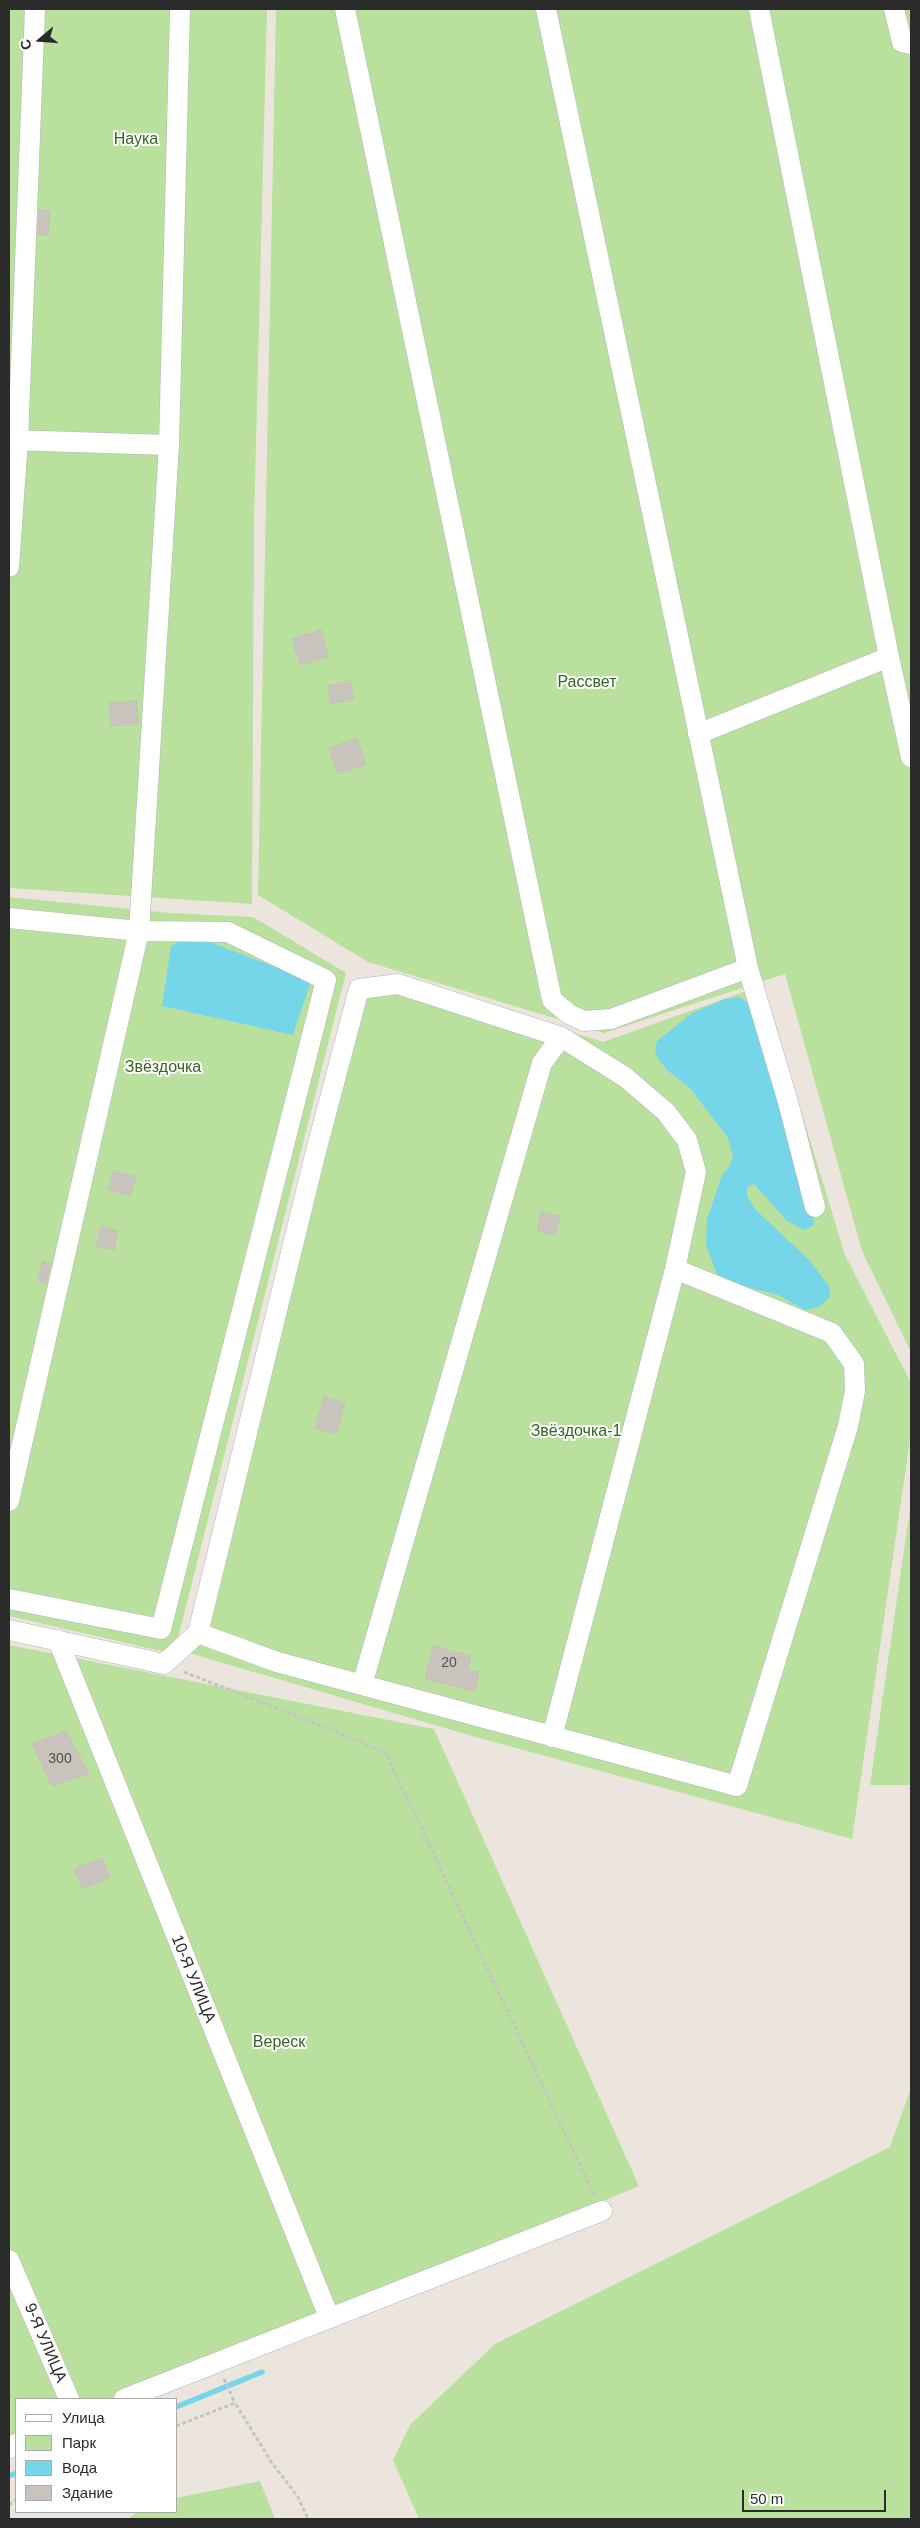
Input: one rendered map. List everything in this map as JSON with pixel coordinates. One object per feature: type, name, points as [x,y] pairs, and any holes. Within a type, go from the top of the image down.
[{"type":"street","points":[[9,568],[35,9]]},
{"type":"street","points":[[9,1501],[139,931],[169,445],[180,9]]},
{"type":"street","points":[[345,9],[552,1000],[569,1014],[584,1021],[611,1019],[748,968]]},
{"type":"street","points":[[546,9],[748,968],[788,1102],[815,1207]]},
{"type":"street","points":[[759,9],[889,657],[911,757]]},
{"type":"street","points":[[894,9],[902,42],[911,44]]},
{"type":"street","points":[[14,440],[169,445]]},
{"type":"street","points":[[698,734],[889,657]]},
{"type":"street","points":[[9,918],[139,931],[228,932],[326,980],[161,1629],[9,1599]]},
{"type":"street","points":[[9,1630],[164,1664],[198,1633],[315,1155],[359,989],[398,984],[561,1037],[625,1077],[666,1112],[687,1140],[696,1172],[675,1269],[552,1738]]},
{"type":"street","points":[[362,1685],[542,1064],[561,1037]]},
{"type":"street","points":[[198,1633],[277,1662],[552,1738],[737,1786],[848,1426],[855,1390],[854,1364],[832,1333],[675,1269]]},
{"type":"street","name":"10-Я УЛИЦА","points":[[58,1640],[328,2317]]},
{"type":"street","points":[[127,2398],[328,2317],[602,2211]]},
{"type":"street","name":"9-Я УЛИЦА","points":[[9,2260],[69,2398]]},
{"type":"path","points":[[164,1664],[320,1724],[386,1753],[602,2211]]},
{"type":"path","points":[[217,2362],[235,2404],[272,2463],[298,2497],[308,2519]]},
{"type":"path","points":[[178,2425],[235,2404]]},
{"type":"green space","name":"Наука","points":[[9,9],[267,9],[254,522],[252,904],[9,888]]},
{"type":"green space","name":"Рассвет","points":[[276,9],[911,9],[911,1352],[862,1251],[785,974],[604,1033],[368,962],[258,895]]},
{"type":"green space","name":"Звёздочка","points":[[9,897],[170,913],[253,917],[346,973],[174,1654],[9,1616]]},
{"type":"green space","name":"Звёздочка-1","points":[[392,976],[603,1042],[763,985],[845,1255],[911,1383],[911,1433],[852,1839],[479,1738],[189,1653],[359,980]]},
{"type":"green space","points":[[911,1502],[911,1785],[870,1785]]},
{"type":"green space","name":"Вереск","points":[[9,1645],[434,1729],[639,2186],[127,2398],[15,2398],[15,2444],[9,2446]]},
{"type":"green space","points":[[911,2088],[911,2519],[419,2519],[393,2460],[410,2425],[495,2344],[890,2147]]},
{"type":"green space","points":[[260,2481],[275,2519],[127,2519],[136,2513],[178,2513],[178,2498]]},
{"type":"water","points":[[192,935],[311,981],[293,1035],[162,1006],[171,946]]},
{"type":"water","points":[[739,997],[748,1003],[758,1022],[812,1211],[814,1225],[804,1230],[786,1220],[754,1184],[747,1187],[747,1196],[755,1209],[809,1260],[829,1286],[830,1297],[819,1307],[805,1310],[778,1295],[729,1282],[717,1274],[706,1245],[707,1219],[722,1175],[729,1167],[733,1157],[728,1138],[690,1088],[668,1071],[658,1059],[655,1050],[657,1041],[692,1013],[725,999]]},
{"type":"building","points":[[39,210],[50,211],[48,235],[38,235]]},
{"type":"building","points":[[321,630],[328,656],[300,665],[292,639]]},
{"type":"building","points":[[350,681],[354,699],[331,704],[327,686]]},
{"type":"building","points":[[137,701],[138,724],[111,726],[109,703]]},
{"type":"building","points":[[357,738],[366,764],[338,774],[329,748]]},
{"type":"building","points":[[114,1171],[136,1177],[130,1196],[108,1189]]},
{"type":"building","points":[[541,1212],[560,1216],[555,1235],[537,1231]]},
{"type":"building","points":[[101,1226],[118,1231],[114,1250],[96,1246]]},
{"type":"building","points":[[43,1261],[51,1264],[46,1283],[38,1281]]},
{"type":"building","points":[[324,1397],[345,1403],[336,1434],[315,1428]]},
{"type":"building","points":[[433,1646],[471,1656],[468,1670],[479,1672],[475,1691],[425,1679]]},
{"type":"building","points":[[66,1731],[89,1774],[52,1786],[32,1744]]},
{"type":"building","points":[[102,1858],[110,1877],[83,1889],[74,1869]]},
{"type":"waterway","points":[[178,2406],[262,2372]]},
{"type":"waterway","points":[[9,2476],[15,2473]]}]
